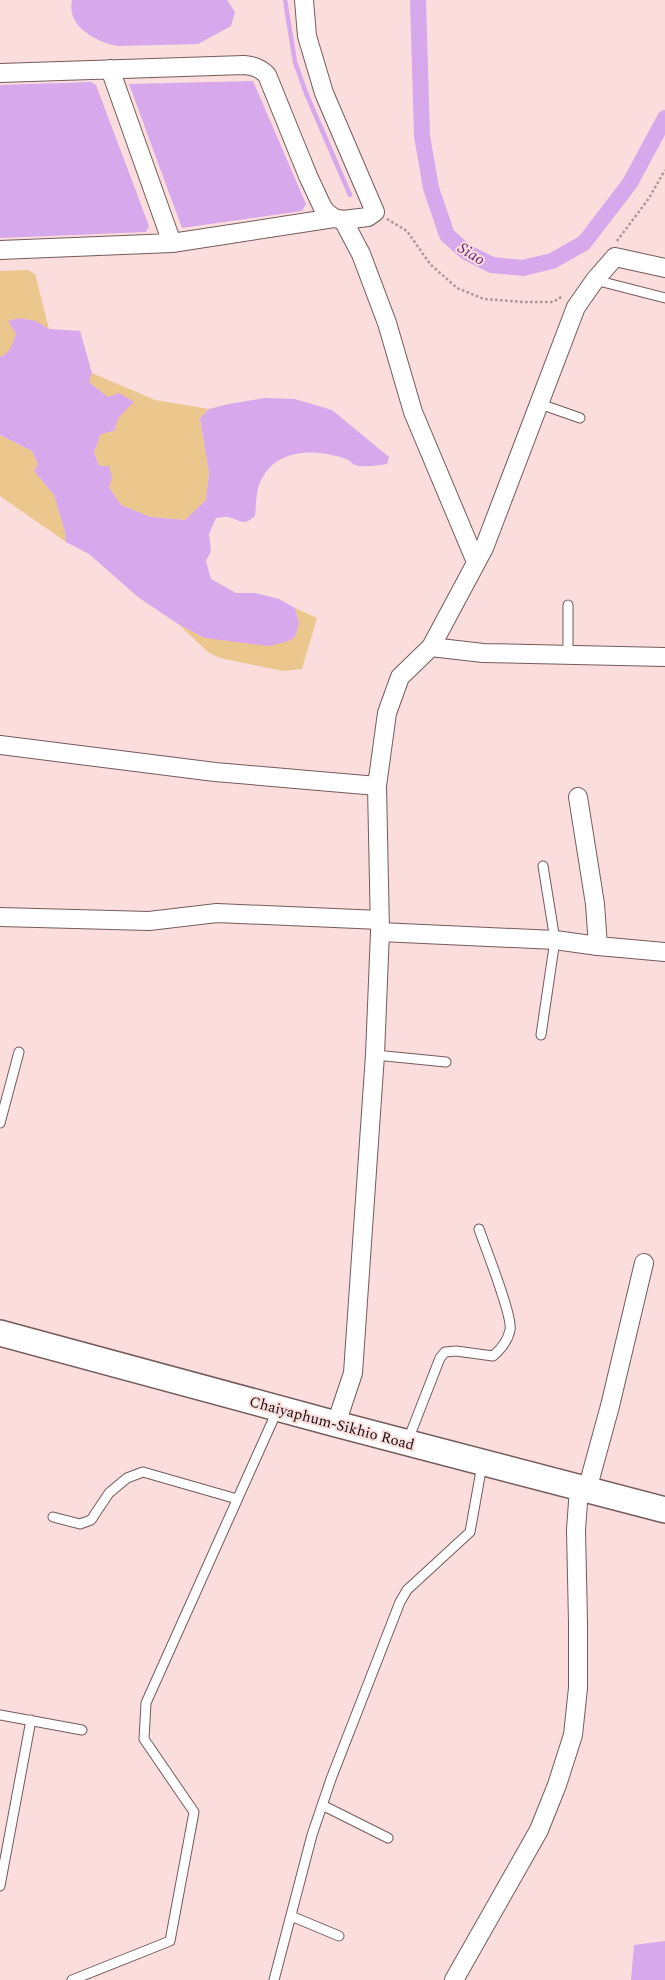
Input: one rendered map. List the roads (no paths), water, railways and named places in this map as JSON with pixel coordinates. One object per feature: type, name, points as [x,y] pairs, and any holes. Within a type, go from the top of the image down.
[{"type":"main road","name":"Chaiyaphum-Sikhio Road","points":[[0,1333],[482,1463],[665,1510]]},
{"type":"street","points":[[304,0],[307,36],[324,93],[361,254],[388,323],[413,412],[476,562]]},
{"type":"street","points":[[0,73],[253,66],[267,75],[308,176],[326,212],[354,217]]},
{"type":"street","points":[[110,69],[172,243]]},
{"type":"street","points":[[0,250],[172,243],[354,217]]},
{"type":"street","points":[[336,1424],[353,1373],[375,1055],[380,926],[377,786],[387,713],[400,677],[431,647],[484,548],[576,307],[595,280],[615,257],[665,268]]},
{"type":"street","points":[[431,647],[483,653],[665,657]]},
{"type":"street","points":[[0,744],[215,772],[377,786]]},
{"type":"street","points":[[578,797],[595,904],[598,946]]},
{"type":"street","points":[[0,917],[149,921],[217,913],[555,940],[665,952]]},
{"type":"street","points":[[454,1980],[539,1830],[557,1785],[573,1735],[578,1688],[576,1530],[583,1489],[610,1406],[644,1263]]},
{"type":"lane","points":[[595,280],[665,298]]},
{"type":"lane","points":[[540,404],[580,418]]},
{"type":"lane","points":[[568,605],[568,655]]},
{"type":"lane","points":[[541,1035],[555,940],[543,866]]},
{"type":"lane","points":[[0,1123],[19,1052]]},
{"type":"lane","points":[[375,1055],[446,1062]]},
{"type":"lane","points":[[407,1443],[440,1358],[445,1352],[456,1351],[493,1356],[499,1351],[510,1330],[509,1314],[479,1229]]},
{"type":"lane","points":[[72,1980],[170,1941],[194,1812],[144,1739],[146,1703],[278,1408]]},
{"type":"lane","points":[[274,1980],[312,1835],[322,1805],[400,1602],[407,1590],[470,1532],[482,1463]]},
{"type":"lane","points":[[53,1517],[80,1524],[91,1520],[109,1493],[127,1478],[143,1472],[237,1499]]},
{"type":"lane","points":[[0,1715],[82,1730]]},
{"type":"lane","points":[[0,1886],[31,1720]]},
{"type":"lane","points":[[322,1805],[388,1838]]},
{"type":"lane","points":[[291,1916],[339,1936]]},
{"type":"waterway","points":[[285,0],[295,62],[306,93],[350,195]]},
{"type":"waterway","name":"Siao","points":[[418,0],[422,136],[431,188],[447,235],[466,252],[492,265],[523,268],[552,261],[584,243],[630,183],[665,118]]}]
